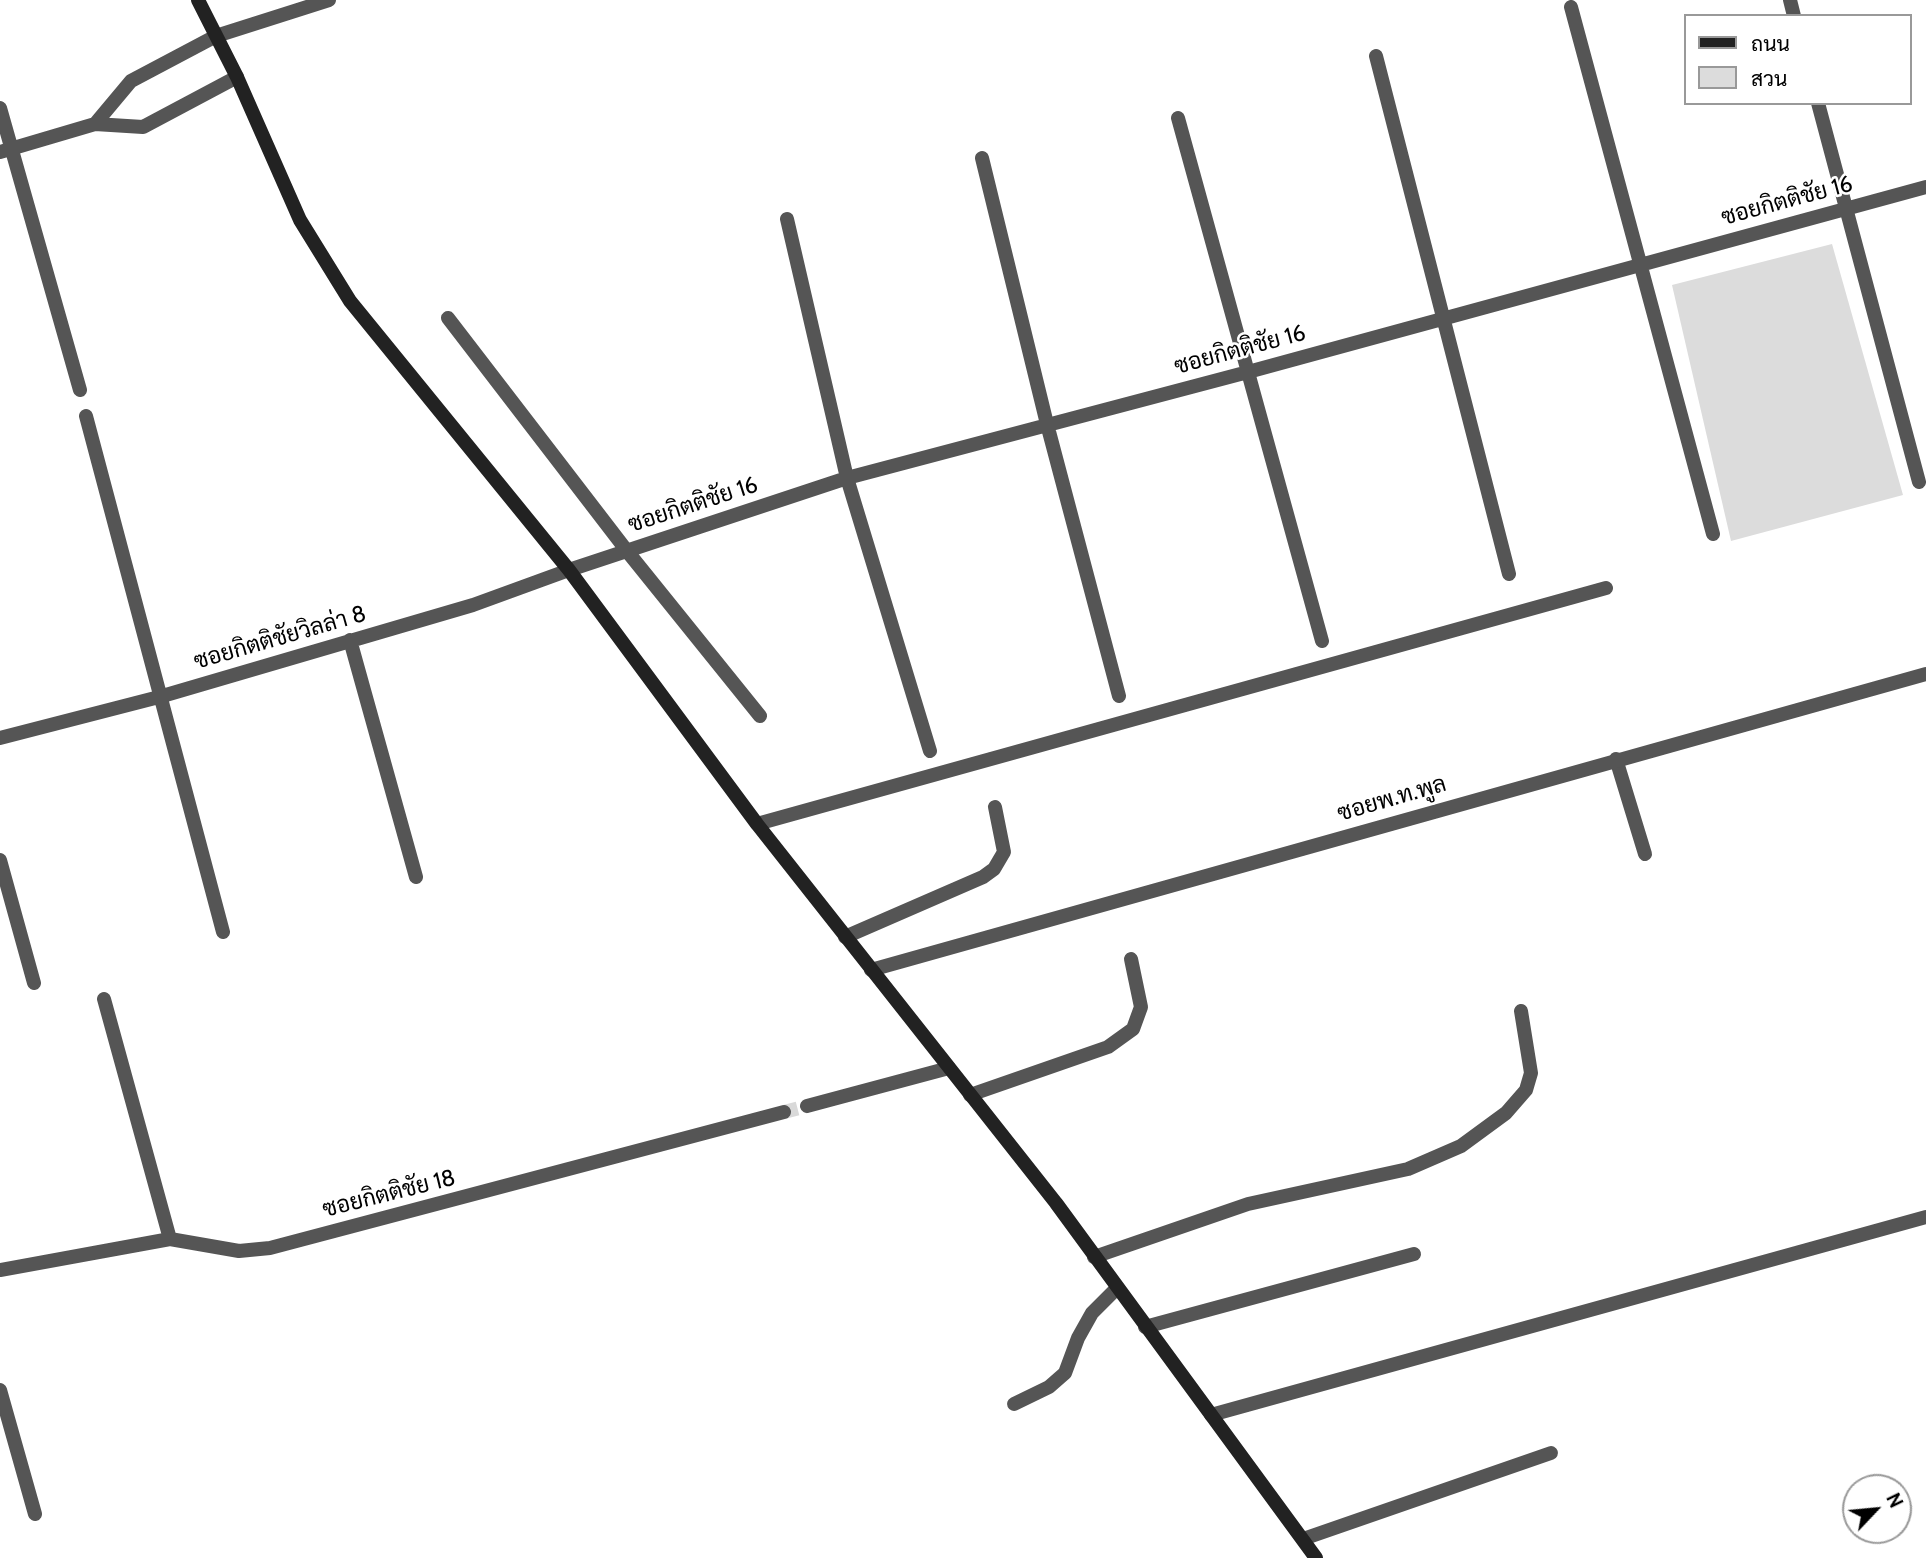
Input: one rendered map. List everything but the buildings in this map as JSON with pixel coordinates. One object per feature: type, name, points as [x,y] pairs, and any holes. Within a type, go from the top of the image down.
[{"type":"street","points":[[198,0],[237,77],[300,220],[350,301],[569,570],[757,824],[1056,1203],[1116,1289],[1315,1558]]},
{"type":"street","points":[[94,124],[131,81],[216,36],[329,0]]},
{"type":"street","points":[[1571,7],[1713,534]]},
{"type":"street","points":[[1376,56],[1508,574]]},
{"type":"street","points":[[5,151],[94,124],[143,127],[237,77]]},
{"type":"street","points":[[1819,105],[1919,482]]},
{"type":"street","points":[[0,108],[5,151],[79,390]]},
{"type":"street","points":[[1178,118],[1322,641]]},
{"type":"street","points":[[982,158],[1047,424],[1119,696]]},
{"type":"street","name":"ซอยกิตติชัย 16","points":[[569,570],[847,478],[1926,187]]},
{"type":"street","points":[[788,219],[847,478],[930,751]]},
{"type":"street","points":[[448,318],[627,551],[761,716]]},
{"type":"street","points":[[86,416],[223,932]]},
{"type":"street","name":"ซอยกิตติชัยวิลล่า 8","points":[[0,738],[159,697],[473,605],[569,570]]},
{"type":"street","points":[[757,824],[1606,588]]},
{"type":"street","points":[[350,640],[416,877]]},
{"type":"street","name":"ซอยพ.ท.พูล","points":[[871,970],[1926,674]]},
{"type":"street","points":[[1616,759],[1644,854]]},
{"type":"street","points":[[845,937],[983,877],[995,869],[1004,852],[995,807]]},
{"type":"street","points":[[0,860],[34,984]]},
{"type":"street","points":[[970,1095],[1108,1047],[1133,1029],[1141,1007],[1131,959]]},
{"type":"street","points":[[104,999],[170,1239]]},
{"type":"street","points":[[1094,1257],[1248,1204],[1408,1169],[1461,1146],[1506,1114],[1526,1090],[1531,1073],[1521,1011]]},
{"type":"street","points":[[807,1107],[949,1068]]},
{"type":"street","name":"ซอยกิตติชัย 18","points":[[0,1270],[170,1239],[239,1251],[270,1248],[784,1112]]},
{"type":"street","points":[[1211,1415],[1926,1217]]},
{"type":"street","points":[[1145,1327],[1414,1254]]},
{"type":"street","points":[[1014,1404],[1049,1387],[1065,1373],[1078,1338],[1092,1313],[1116,1289]]},
{"type":"street","points":[[0,1390],[35,1514]]},
{"type":"street","points":[[1303,1539],[1551,1453]]},
{"type":"green space","points":[[1832,244],[1903,495],[1731,541],[1672,285]]},
{"type":"tunnel","points":[[784,1112],[807,1106]]}]
